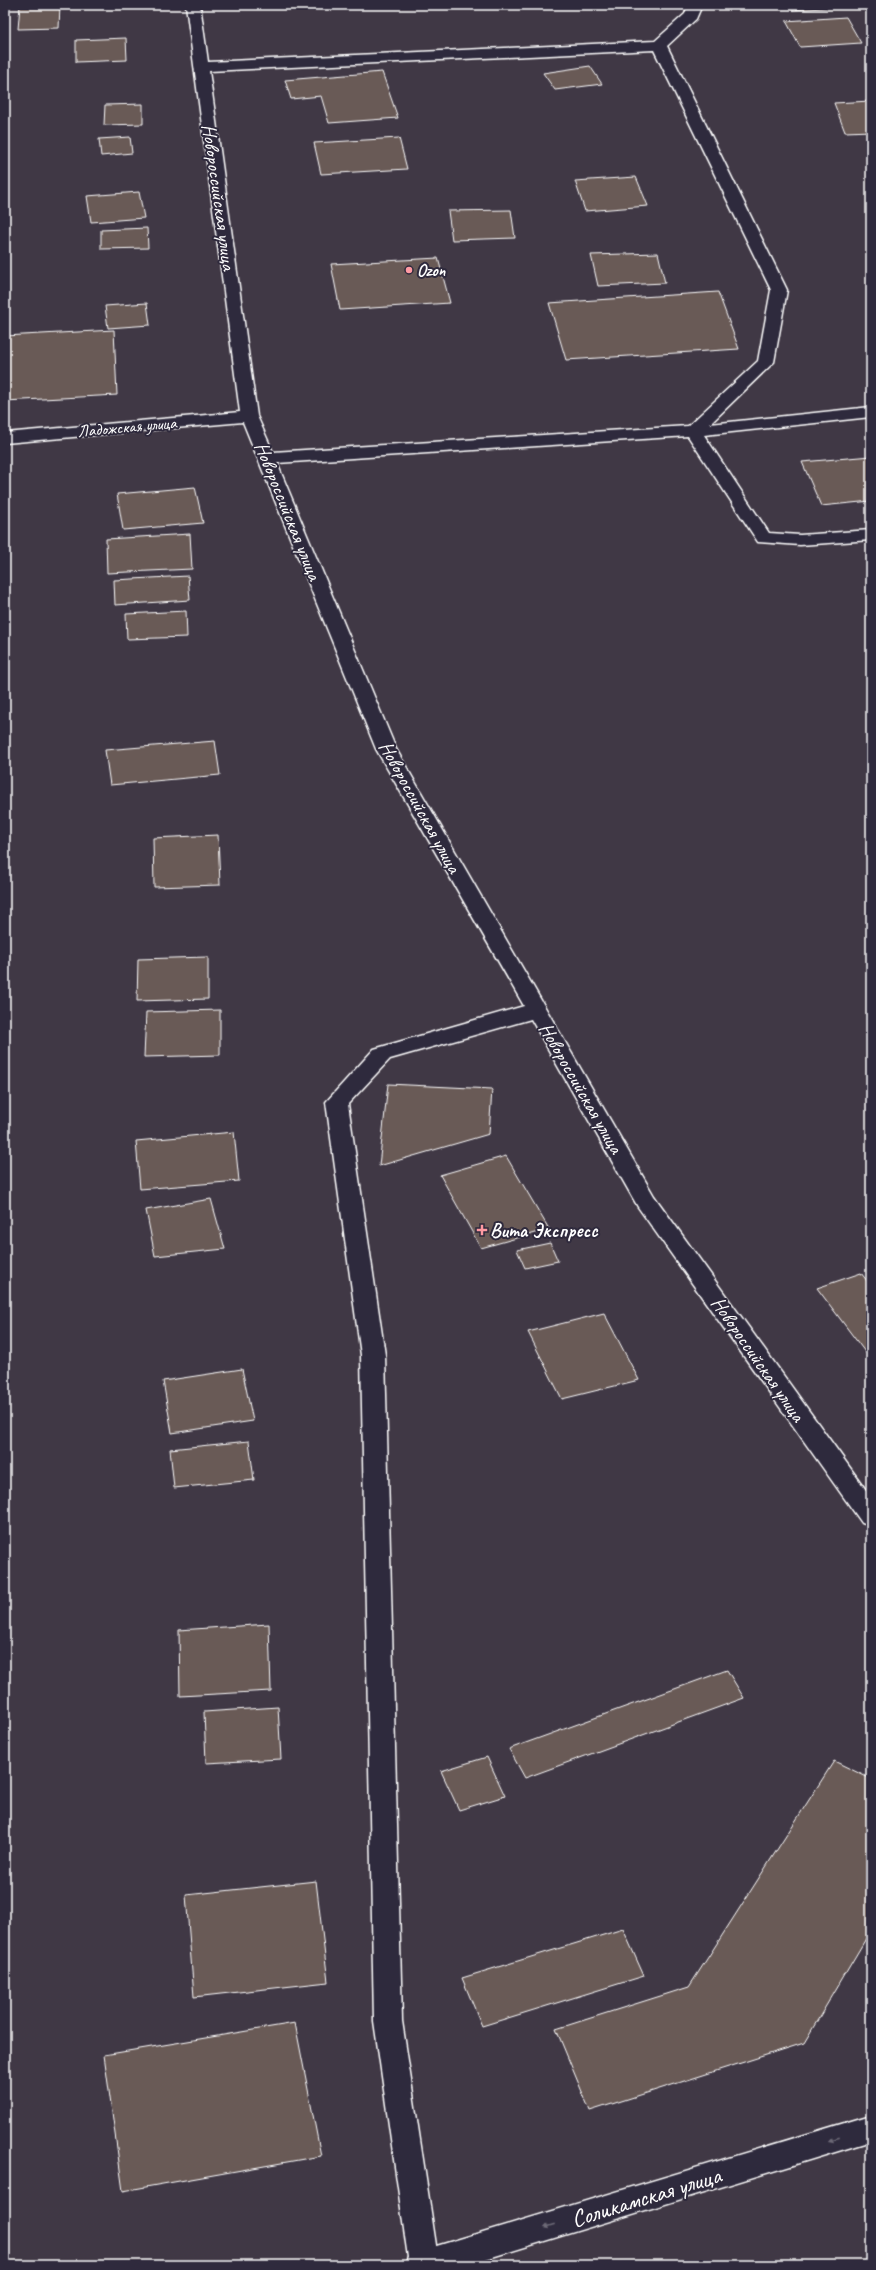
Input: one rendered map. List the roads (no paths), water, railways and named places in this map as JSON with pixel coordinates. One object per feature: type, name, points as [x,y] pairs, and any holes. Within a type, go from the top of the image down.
[{"type":"street","name":"Новороссийская улица","points":[[193,5],[249,416],[386,749],[646,1201],[871,1516]]},
{"type":"street","points":[[201,67],[659,45],[691,16],[695,5]]},
{"type":"street","points":[[659,45],[779,290],[766,362],[693,430]]},
{"type":"street","points":[[266,458],[693,430],[871,412]]},
{"type":"street","name":"Ладожская улица","points":[[5,438],[249,416]]},
{"type":"street","points":[[693,430],[745,512],[764,538],[800,540],[871,535]]},
{"type":"street","points":[[422,2265],[388,2021],[373,1355],[337,1102],[382,1054],[536,1010]]},
{"type":"street","name":"Соликамская улица","points":[[422,2265],[871,2128]]},
{"type":"place","name":"Ozon","points":[[409,270]]},
{"type":"place","name":"Вита Экспресс","points":[[482,1230]]}]
